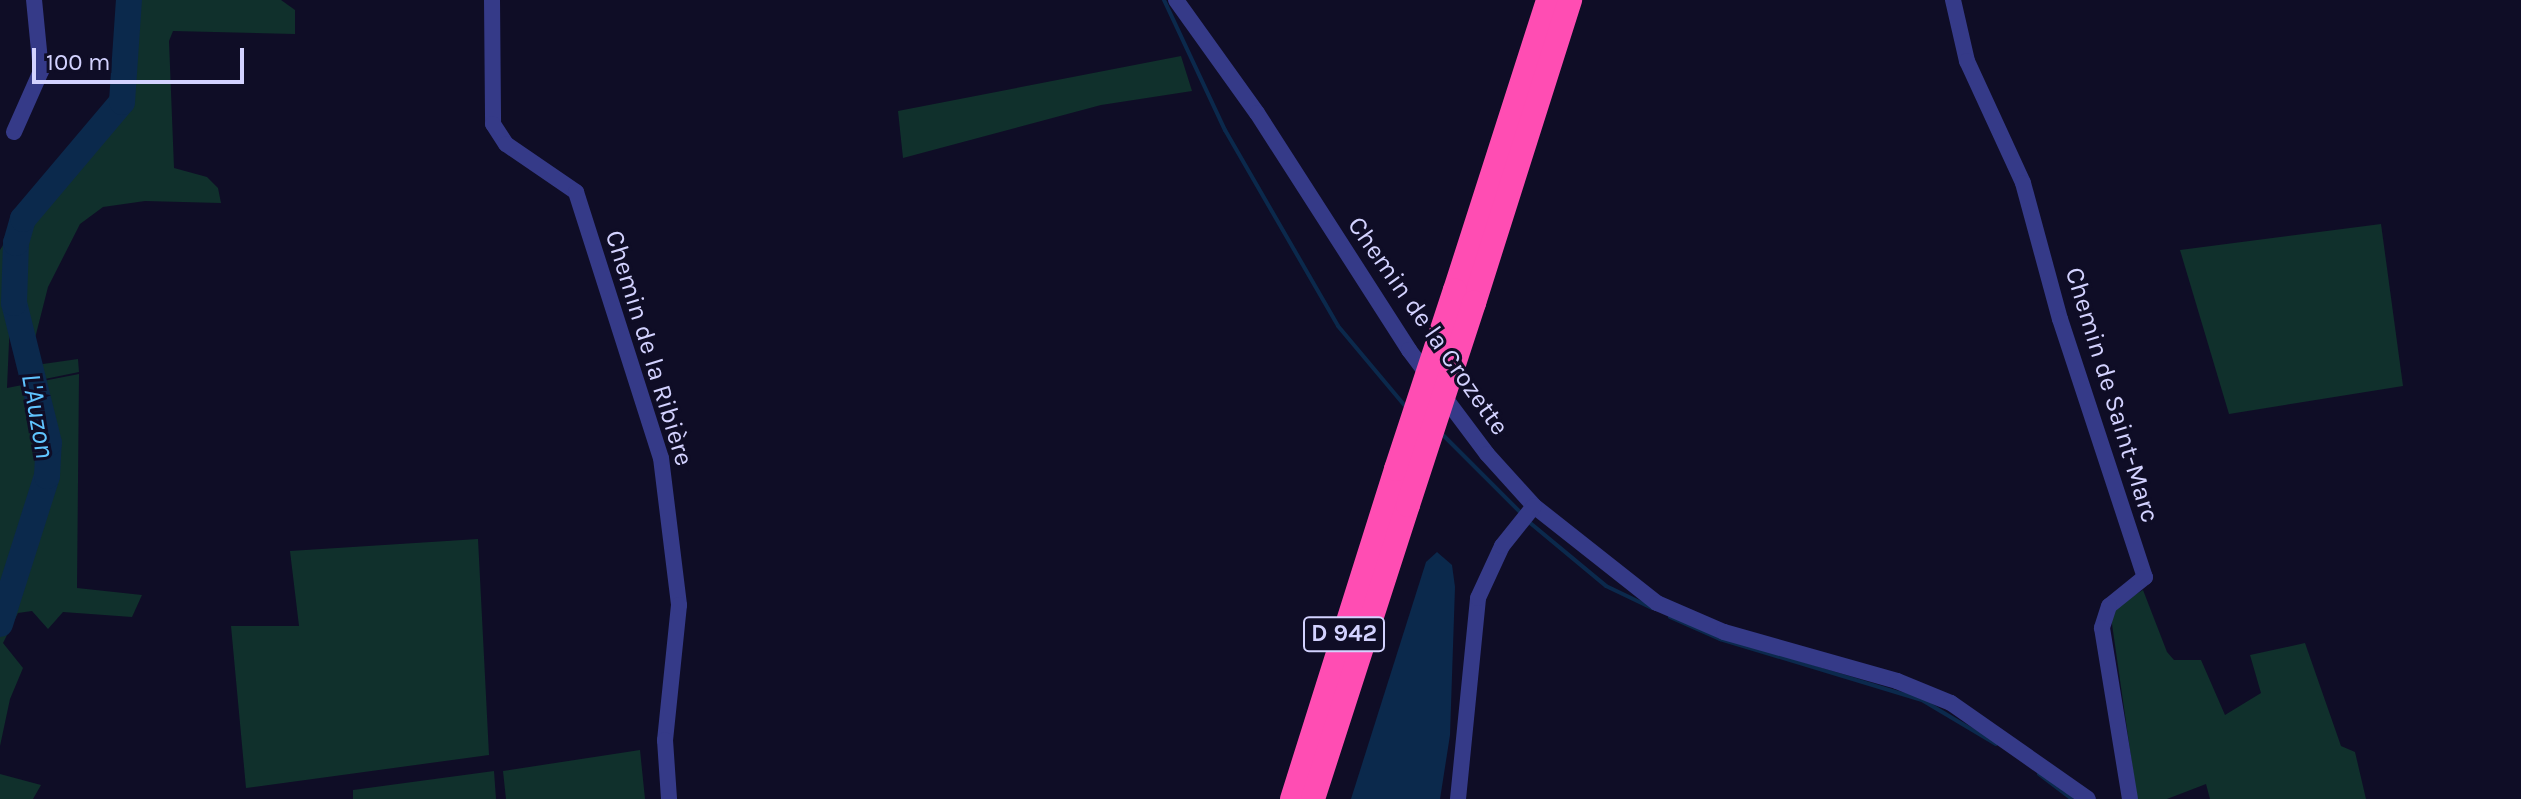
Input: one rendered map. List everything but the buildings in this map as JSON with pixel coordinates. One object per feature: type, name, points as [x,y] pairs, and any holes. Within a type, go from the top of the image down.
[{"type":"highway","name":"D 942","points":[[1313,799],[1408,505],[1548,0]]},
{"type":"highway","name":"D 942","points":[[1292,799],[1396,469],[1464,297],[1570,0]]},
{"type":"street","points":[[14,132],[41,71],[34,0]]},
{"type":"street","name":"Chemin de la Ribière","points":[[492,0],[493,124],[506,144],[576,192],[661,458],[679,605],[665,740],[669,799]]},
{"type":"street","name":"Chemin de la Crozette","points":[[1176,0],[1257,113],[1409,350],[1487,454],[1534,506],[1657,603],[1724,632],[1897,681],[1951,703],[2088,799]]},
{"type":"street","name":"Chemin de Saint-Marc","points":[[1953,0],[1967,61],[2023,183],[2060,319],[2145,577],[2109,606],[2102,628],[2130,799]]},
{"type":"street","points":[[1458,799],[1478,598],[1502,546],[1534,506]]},
{"type":"green space","points":[[133,0],[281,0],[295,10],[295,34],[173,31],[169,41],[174,168],[207,177],[218,188],[221,203],[145,201],[103,207],[80,224],[48,287],[32,350],[36,365],[78,359],[79,372],[35,381],[17,304],[20,236],[24,220],[127,99]]},
{"type":"green space","points":[[1181,56],[1192,91],[1101,105],[903,158],[898,111]]},
{"type":"green space","points":[[2381,224],[2403,386],[2229,414],[2180,250]]},
{"type":"green space","points":[[14,227],[7,388],[79,374],[77,588],[142,595],[132,617],[63,612],[48,629],[32,611],[18,613],[3,643],[23,668],[10,699],[0,746],[0,250]]},
{"type":"green space","points":[[478,539],[489,755],[246,788],[231,626],[299,626],[290,551]]},
{"type":"green space","points":[[2143,590],[2167,652],[2174,660],[2201,660],[2225,715],[2261,693],[2250,655],[2305,643],[2341,746],[2355,752],[2366,799],[2210,799],[2206,784],[2167,799],[2137,799],[2110,610]]},
{"type":"green space","points":[[640,750],[645,799],[506,799],[503,771]]},
{"type":"green space","points":[[494,771],[496,799],[353,799],[353,790]]},
{"type":"green space","points":[[0,774],[41,785],[33,799],[0,799]]},
{"type":"water","points":[[1437,552],[1452,565],[1455,587],[1450,735],[1440,799],[1351,799],[1426,562]]},
{"type":"waterway","name":"L'Auzon","points":[[0,624],[47,476],[49,443],[14,303],[16,243],[23,219],[122,102],[129,0]]},
{"type":"waterway","points":[[1164,0],[1225,130],[1338,326],[1406,407]]},
{"type":"waterway","points":[[1442,434],[1523,515]]},
{"type":"waterway","points":[[1529,522],[1606,586],[1652,608]]},
{"type":"waterway","points":[[1670,617],[1720,639],[1922,700],[1996,744]]},
{"type":"waterway","points":[[2039,774],[2072,799]]}]
